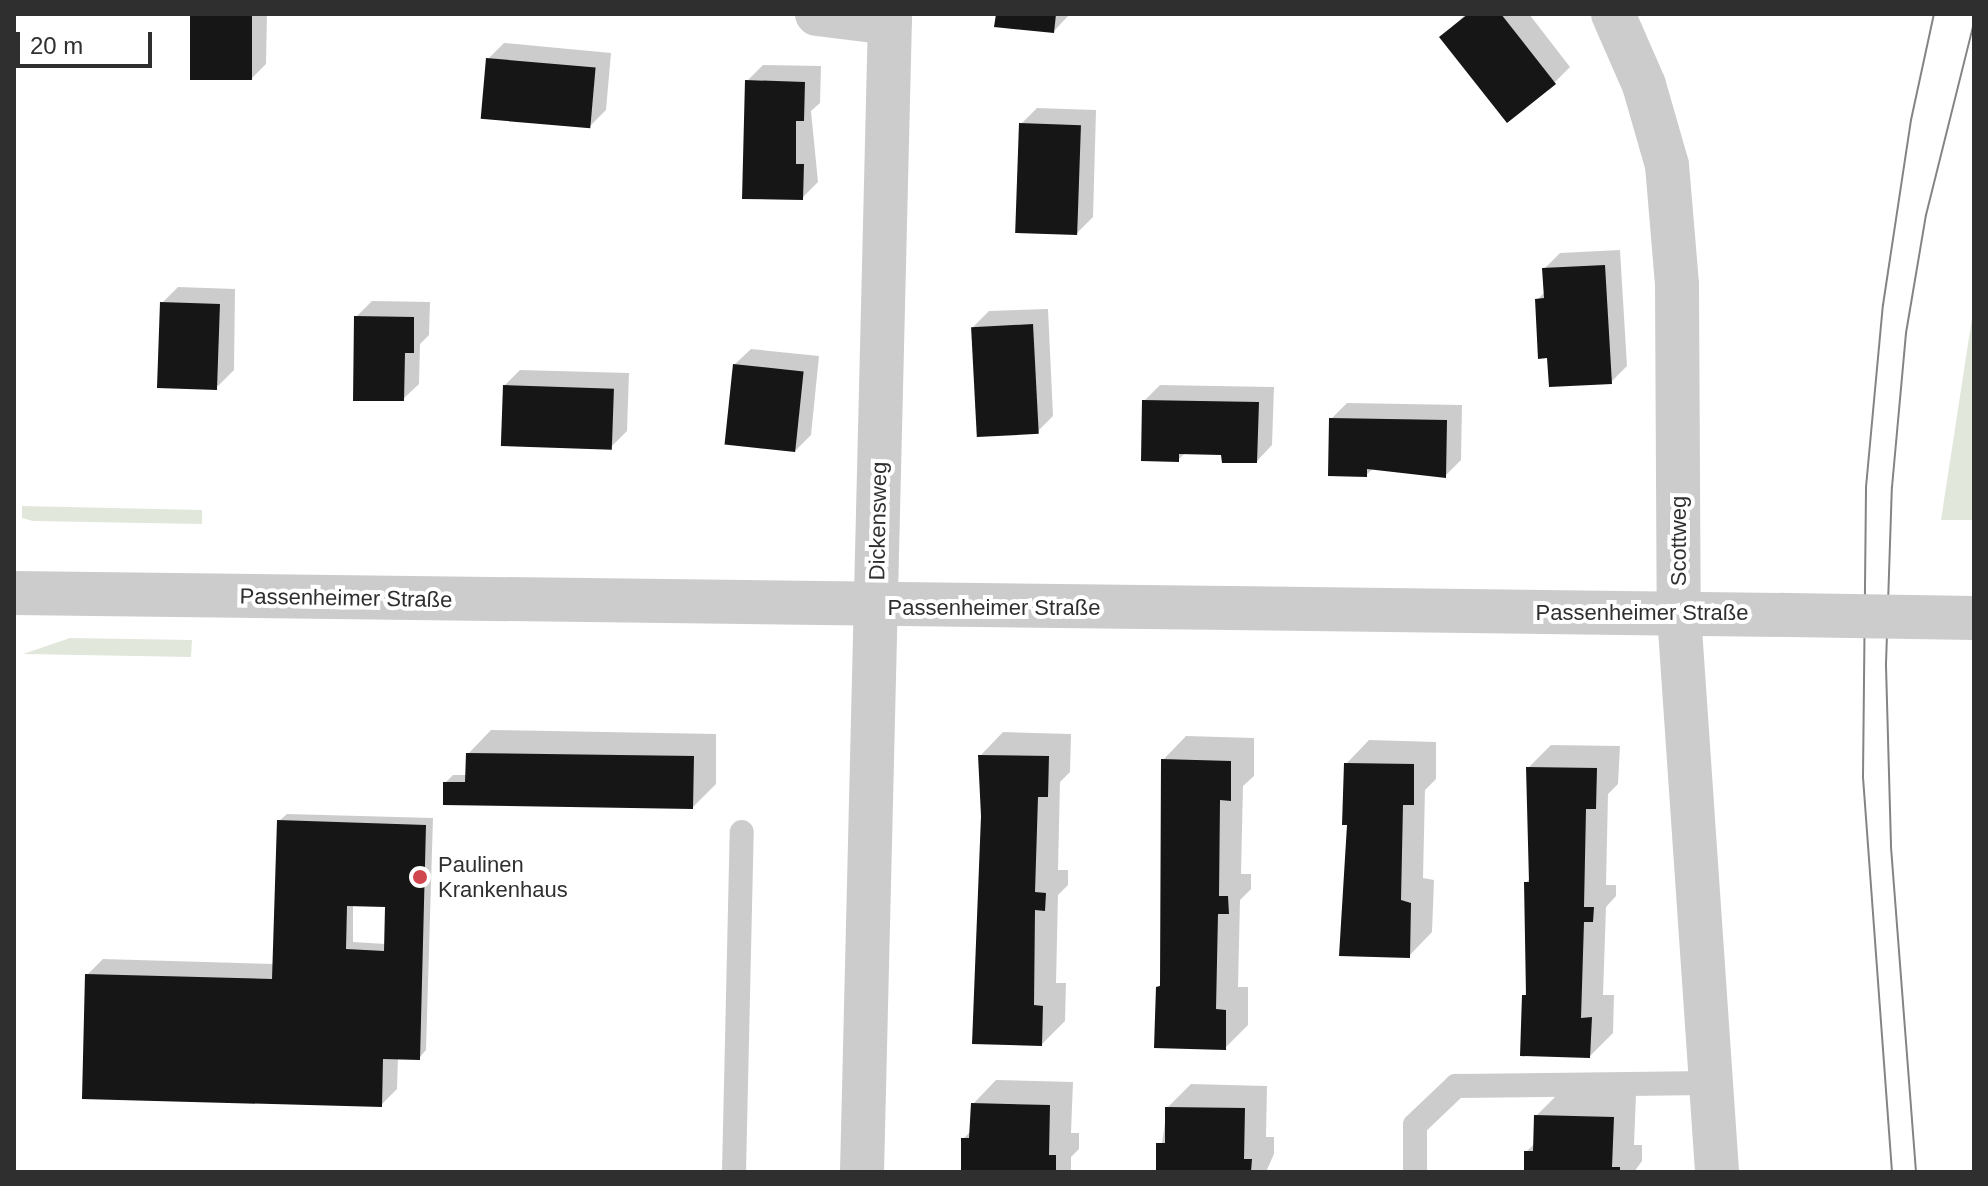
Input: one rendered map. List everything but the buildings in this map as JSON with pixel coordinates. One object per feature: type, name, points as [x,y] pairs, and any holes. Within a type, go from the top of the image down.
[{"type":"street","points":[[817,14],[890,18]]},
{"type":"street","name":"Scottweg","points":[[1613,14],[1644,85],[1667,165],[1677,285],[1679,614],[1717,1172]]},
{"type":"street","name":"Dickensweg","points":[[862,1172],[890,18]]},
{"type":"street","name":"Passenheimer Straße","points":[[14,593],[877,607],[1974,618]]},
{"type":"lane","points":[[734,1172],[742,832]]},
{"type":"lane","points":[[1415,1172],[1415,1125],[1456,1086],[1709,1083]]},
{"type":"shaded area","points":[[1974,305],[1974,520],[1941,520]]},
{"type":"shaded area","points":[[22,506],[202,510],[202,524],[33,521],[22,518]]},
{"type":"shaded area","points":[[70,638],[192,640],[191,657],[23,654]]},
{"type":"tram line","points":[[1892,1172],[1863,777],[1866,487],[1883,305],[1911,120],[1934,14]]},
{"type":"tram line","points":[[1916,1172],[1891,845],[1886,664],[1892,487],[1906,333],[1926,215],[1974,23]]},
{"type":"place","name":"Paulinen Krankenhaus","points":[[420,877]]}]
